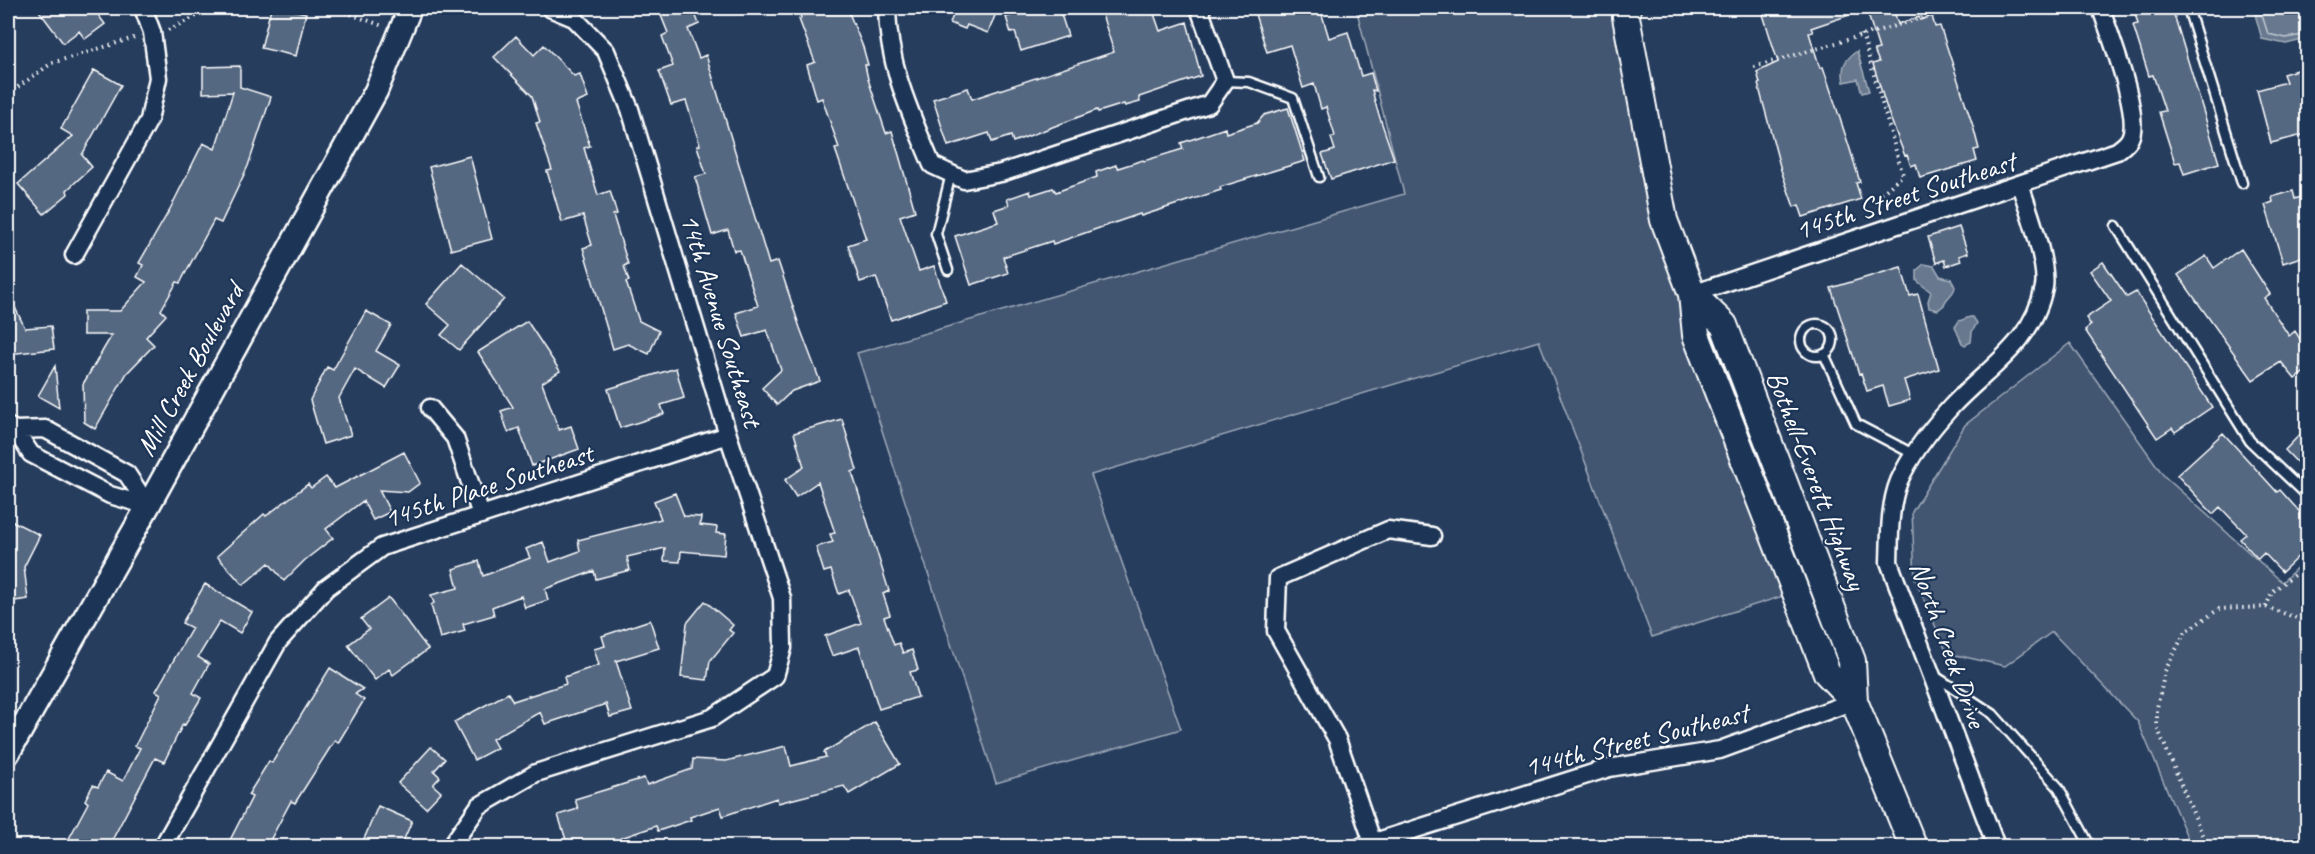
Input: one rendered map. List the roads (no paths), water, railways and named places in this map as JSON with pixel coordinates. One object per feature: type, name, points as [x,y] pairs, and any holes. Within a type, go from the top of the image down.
[{"type":"main road","points":[[1625,11],[1664,220],[1692,294],[1696,335],[1827,673],[1854,701],[1912,846]]},
{"type":"street","points":[[74,255],[149,120],[158,78],[152,34],[142,8]]},
{"type":"street","name":"Mill Creek Boulevard","points":[[8,753],[148,506],[376,91],[410,8]]},
{"type":"street","name":"14th Avenue Southeast","points":[[451,846],[479,806],[536,773],[712,718],[775,676],[783,648],[782,598],[728,435],[630,108],[606,51],[574,18],[550,8]]},
{"type":"street","points":[[887,8],[887,35],[902,91],[932,165],[957,177],[1001,173],[1209,104],[1225,81],[1199,8]]},
{"type":"street","name":"145th Street Southeast","points":[[1692,294],[2117,151],[2130,138],[2133,120],[2130,98],[2101,8]]},
{"type":"street","name":"North Creek Drive","points":[[1996,846],[1889,562],[1890,520],[1898,483],[1913,454],[1952,406],[2003,360],[2032,324],[2045,285],[2041,252],[2020,185]]},
{"type":"street","points":[[430,408],[455,438],[481,515]]},
{"type":"street","points":[[11,428],[31,454],[110,495],[148,506]]},
{"type":"street","points":[[11,428],[45,429],[127,474],[148,506]]},
{"type":"street","name":"145th Place Southeast","points":[[162,846],[278,642],[326,588],[382,547],[728,435]]},
{"type":"street","points":[[1367,845],[1337,739],[1276,631],[1278,578],[1389,530],[1432,536]]},
{"type":"street","name":"144th Street Southeast","points":[[1367,845],[1609,768],[1720,750],[1854,701]]},
{"type":"lane","points":[[2188,8],[2242,183]]},
{"type":"lane","points":[[1225,81],[1249,82],[1293,98],[1319,177]]},
{"type":"lane","points":[[948,270],[936,234],[957,177]]},
{"type":"lane","points":[[2116,226],[2250,441],[2307,496]]},
{"type":"lane","points":[[1824,354],[1856,424],[1913,454]]},
{"type":"lane","points":[[1929,673],[1993,714],[2059,789],[2090,846]]},
{"type":"water","points":[[2258,8],[2307,8],[2307,39],[2286,44],[2262,39],[2255,14]]},
{"type":"water","points":[[1857,51],[1869,91],[1862,93],[1858,79],[1844,82],[1843,77],[1844,64]]},
{"type":"water","points":[[1924,264],[1934,266],[1940,276],[1951,279],[1955,287],[1944,305],[1938,310],[1929,308],[1928,301],[1931,292],[1917,281],[1917,270]]},
{"type":"water","points":[[1973,317],[1977,323],[1972,332],[1971,342],[1965,345],[1955,327],[1959,321]]}]
